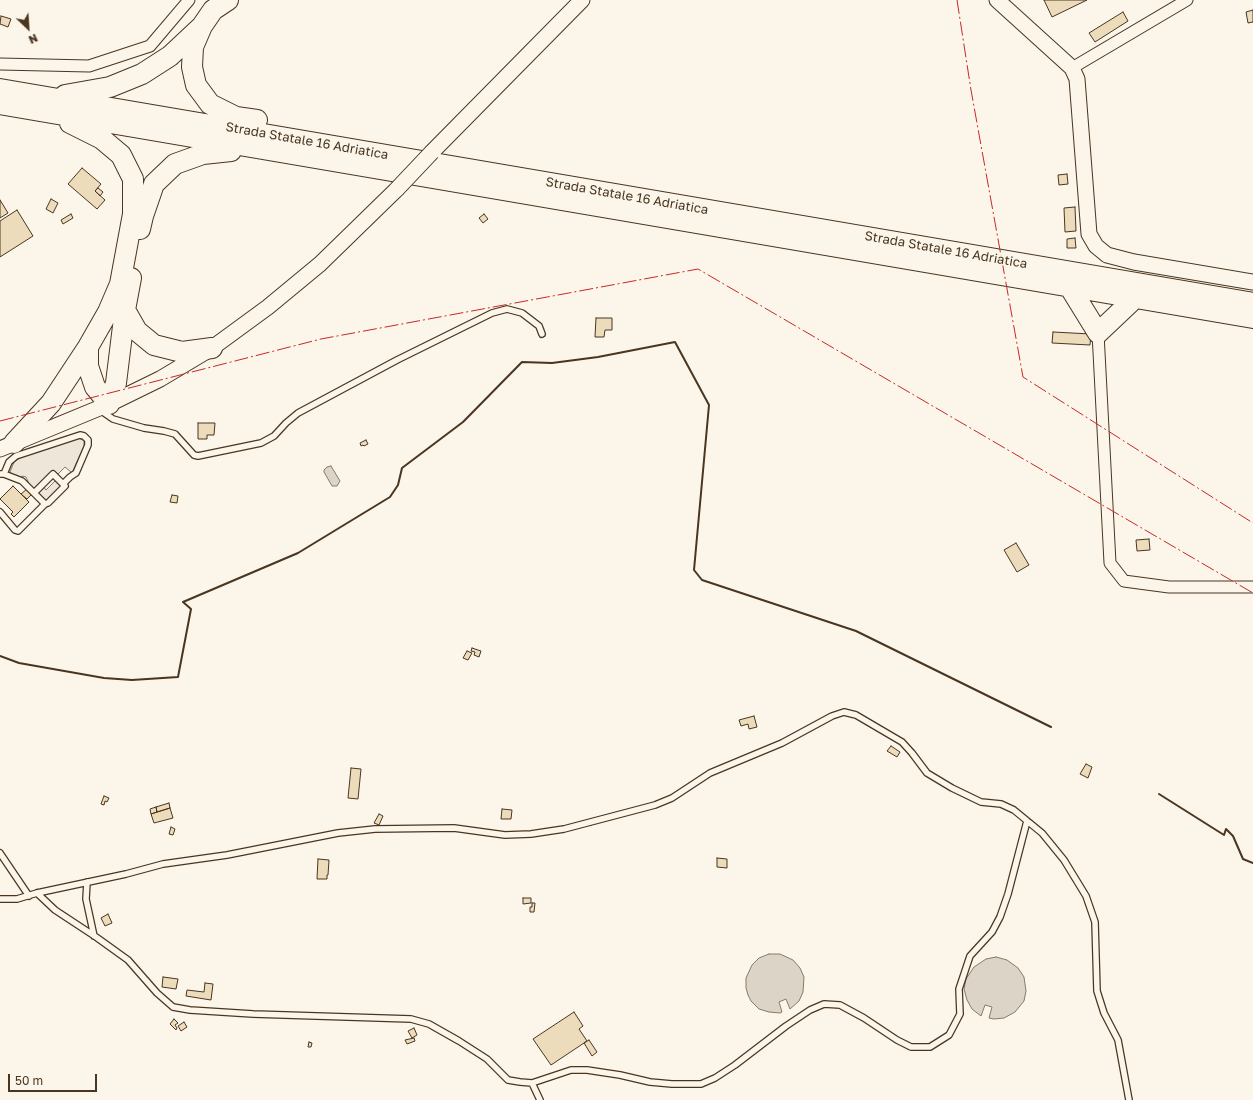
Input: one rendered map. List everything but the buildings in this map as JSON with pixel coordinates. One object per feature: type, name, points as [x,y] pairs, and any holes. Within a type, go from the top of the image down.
[{"type":"highway","points":[[51,105],[110,87],[142,74],[170,56],[202,26],[213,10],[228,0]]},
{"type":"highway","points":[[202,26],[194,47],[192,67],[196,85],[210,104],[236,117],[312,130],[366,151]]},
{"type":"highway","name":"Strada Statale 16 Adriatica","points":[[0,89],[51,105],[261,149],[1253,318]]},
{"type":"highway","name":"Strada Statale 16 Adriatica","points":[[0,104],[51,105],[366,151],[1253,303]]},
{"type":"highway","points":[[7,446],[51,403],[108,312],[120,284],[133,214],[133,179],[121,156],[102,139],[51,105]]},
{"type":"highway","points":[[104,406],[116,383],[126,310],[143,216],[154,184],[175,164],[203,154],[261,149]]},
{"type":"highway","points":[[1069,286],[1098,332],[1135,298]]},
{"type":"highway","points":[[126,310],[137,331],[154,346],[182,352],[212,348]]},
{"type":"highway","points":[[88,346],[88,366],[95,387],[104,406]]},
{"type":"main road","points":[[562,21],[564,0]]},
{"type":"main road","points":[[7,446],[104,406],[160,379],[212,348],[268,307],[320,264],[396,190],[582,0]]},
{"type":"main road","points":[[997,0],[1072,68],[1077,78],[1089,234],[1096,246],[1107,255],[1134,262],[1253,282]]},
{"type":"street","points":[[0,64],[89,66],[150,46],[189,0]]},
{"type":"street","points":[[1072,68],[1187,0]]},
{"type":"street","points":[[1098,332],[1110,563],[1124,581],[1169,587],[1253,587]]},
{"type":"lane","points":[[104,406],[113,419],[144,428],[175,434],[194,455],[198,456],[262,443],[274,436],[298,413],[397,360],[492,313],[506,309],[522,313],[539,326],[542,334]]},
{"type":"lane","points":[[0,512],[15,530],[18,531],[44,504],[48,503],[65,486],[63,484],[70,477],[76,473],[88,445],[88,440],[84,436],[80,435],[16,456],[9,462],[2,474],[22,481],[44,504]]},
{"type":"lane","points":[[34,493],[53,474],[63,484]]},
{"type":"lane","points":[[0,899],[17,899],[163,864],[227,855],[338,833],[375,829],[454,828],[505,835],[531,834],[564,829],[661,803],[672,798],[710,774],[782,743],[832,716],[844,712],[856,715],[902,742],[927,773],[981,802],[1001,804],[1014,810],[1042,833],[1064,860],[1086,896],[1095,922],[1097,991],[1104,1013],[1118,1040],[1129,1100]]},
{"type":"lane","points":[[37,893],[55,910],[128,960],[157,993],[174,1007],[190,1010],[253,1014],[411,1019],[429,1024],[459,1041],[487,1059],[508,1080],[520,1082],[532,1083],[571,1070],[587,1070],[620,1075],[650,1082],[701,1084],[715,1078],[735,1065],[786,1026],[810,1010],[824,1004],[840,1005],[911,1047],[930,1047],[948,1035],[960,1014],[960,989],[970,956],[992,932],[1000,917],[1008,894],[1027,821]]},
{"type":"lane","points":[[0,852],[29,896]]},
{"type":"lane","points":[[87,882],[86,899],[94,936]]},
{"type":"lane","points":[[532,1083],[540,1100]]},
{"type":"shaded area","points":[[79,438],[84,441],[84,446],[72,473],[65,467],[58,474],[53,471],[35,489],[30,486],[26,477],[22,476],[21,478],[11,474],[10,472],[14,462],[23,456]]},
{"type":"shaded area","points":[[331,466],[340,481],[337,486],[332,486],[324,472],[327,467]]},
{"type":"shaded area","points":[[55,481],[61,487],[47,501],[37,492],[43,486],[46,490]]},
{"type":"shaded area","points":[[769,954],[780,954],[793,960],[800,968],[804,977],[803,992],[799,1001],[790,1009],[786,999],[779,1002],[782,1012],[780,1013],[759,1009],[751,1001],[746,988],[746,978],[752,965],[759,958]]},
{"type":"shaded area","points":[[996,957],[1007,960],[1018,968],[1024,977],[1026,991],[1024,1001],[1015,1012],[1004,1018],[994,1019],[989,1018],[992,1007],[985,1005],[981,1016],[972,1009],[967,1000],[964,989],[966,979],[974,967],[986,959]]},
{"type":"wall","points":[[0,656],[19,663],[104,678],[132,680],[178,677],[191,609],[183,602],[298,553],[390,497],[398,485],[402,468],[463,422],[522,362],[552,363],[598,357],[675,342],[709,405],[694,570],[702,580],[856,631],[1051,727]]},
{"type":"wall","points":[[1159,794],[1224,835],[1226,829],[1233,836],[1243,859],[1253,863]]},
{"type":"power","points":[[957,0],[971,90],[1023,377],[1253,523]]},
{"type":"power","points":[[0,421],[321,339],[698,269],[1253,593]]}]
